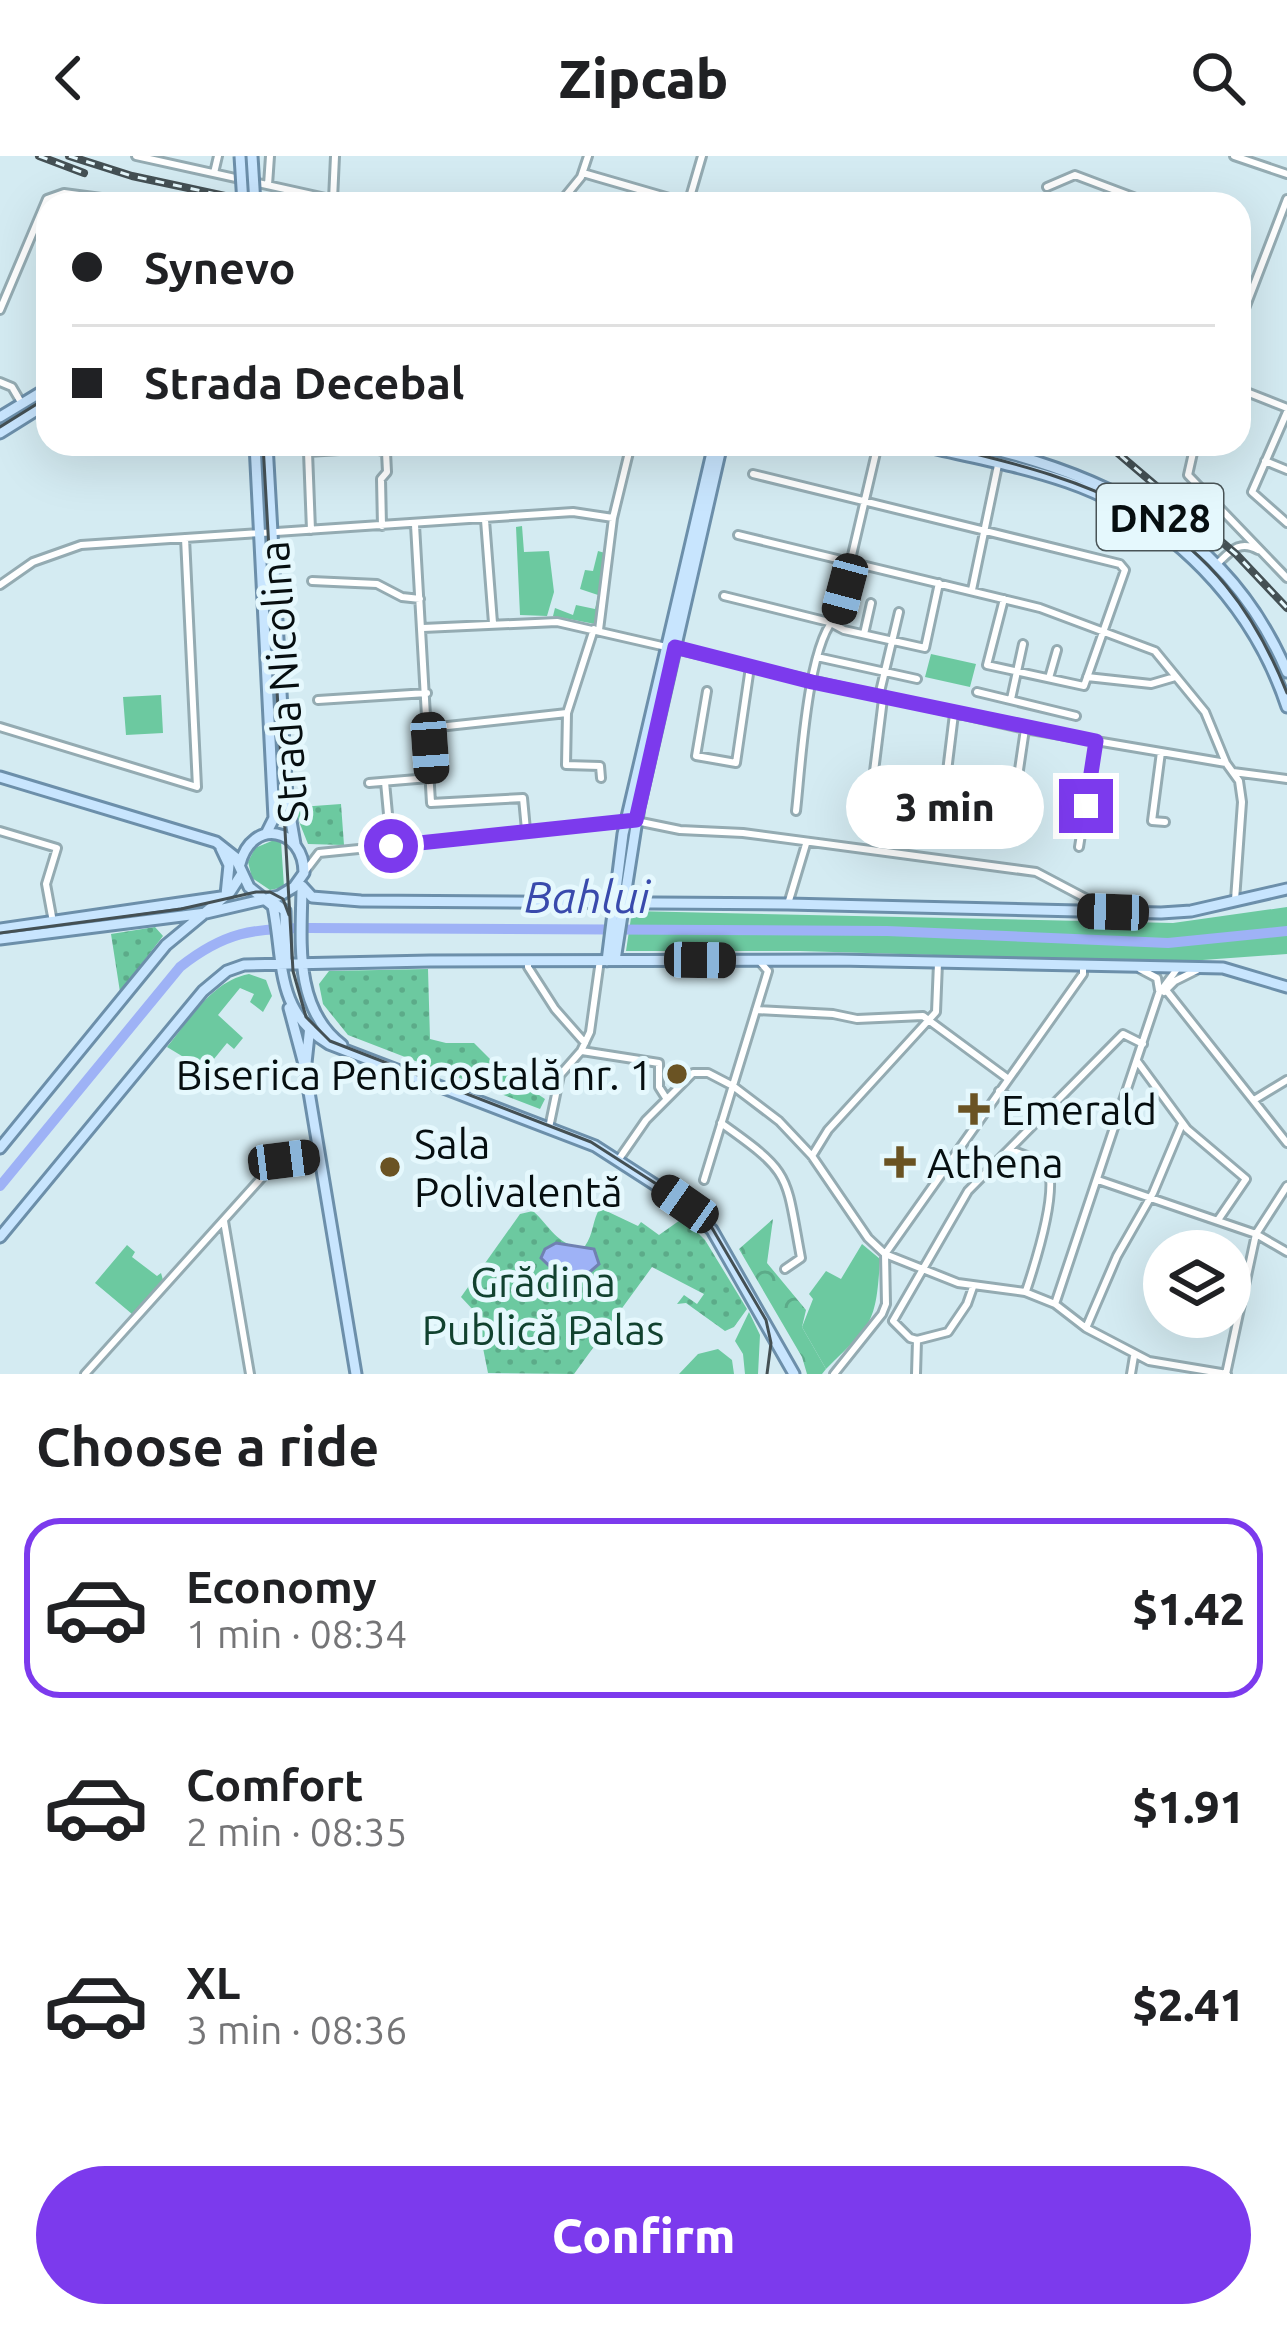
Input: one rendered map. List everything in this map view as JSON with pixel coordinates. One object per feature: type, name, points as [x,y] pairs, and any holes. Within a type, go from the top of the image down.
[{"type":"main road","points":[[240,156],[242,192]]},
{"type":"main road","points":[[252,156],[254,192]]},
{"type":"main road","points":[[0,417],[36,395]]},
{"type":"main road","points":[[0,433],[36,410]]},
{"type":"main road","points":[[257,456],[265,520]]},
{"type":"main road","points":[[265,520],[267,456]]},
{"type":"main road","points":[[609,957],[631,821],[715,456]]},
{"type":"main road","name":"DN28","points":[[965,456],[1093,492],[1177,545],[1210,575],[1247,624],[1275,673],[1287,707]]},
{"type":"main road","name":"DN28","points":[[1021,456],[1100,482],[1157,514],[1216,565],[1255,612],[1287,671]]},
{"type":"main road","name":"Strada Nicolina","points":[[265,520],[272,532],[287,798],[295,844]]},
{"type":"main road","name":"Strada Nicolina","points":[[261,836],[274,818],[259,534],[265,520]]},
{"type":"main road","points":[[0,777],[217,843],[236,857],[249,887],[274,905],[356,1374]]},
{"type":"main road","points":[[217,843],[282,835],[302,855],[302,950],[310,1005],[325,1032],[345,1048]]},
{"type":"main road","points":[[0,1148],[166,945],[235,888],[243,853],[261,836]]},
{"type":"main road","points":[[217,843],[229,865],[226,895]]},
{"type":"main road","points":[[303,879],[312,897],[341,900],[618,907],[788,904],[1191,911],[1287,889]]},
{"type":"main road","points":[[0,929],[158,922],[274,905],[303,879]]},
{"type":"main road","points":[[0,939],[226,895]]},
{"type":"main road","points":[[158,922],[167,929],[166,945]]},
{"type":"main road","points":[[0,1237],[211,983],[235,968],[282,963],[609,957],[771,964],[1202,968],[1240,971],[1287,987]]},
{"type":"main road","points":[[305,1065],[313,972],[334,962]]},
{"type":"main road","points":[[288,1003],[328,1044],[549,1128],[619,1160],[704,1220],[794,1374]]},
{"type":"main road","points":[[305,1065],[315,1049],[328,1044]]},
{"type":"street","points":[[136,156],[298,192]]},
{"type":"street","points":[[214,173],[218,156]]},
{"type":"street","points":[[268,185],[270,156]]},
{"type":"street","points":[[333,192],[335,156]]},
{"type":"street","points":[[568,192],[583,173],[588,156]]},
{"type":"street","points":[[692,192],[702,156]]},
{"type":"street","points":[[1234,156],[1287,174]]},
{"type":"street","points":[[583,173],[647,192]]},
{"type":"street","points":[[1047,187],[1075,175],[1120,192]]},
{"type":"street","points":[[1251,286],[1287,200]]},
{"type":"street","points":[[0,310],[36,225]]},
{"type":"street","points":[[0,382],[12,387],[22,404]]},
{"type":"street","points":[[1251,394],[1287,410],[1252,492],[1287,523]]},
{"type":"street","points":[[308,456],[311,530]]},
{"type":"street","points":[[382,526],[381,479],[388,472],[386,456]]},
{"type":"street","points":[[602,778],[600,766],[566,765],[567,713],[597,630],[613,518],[628,456]]},
{"type":"street","points":[[796,811],[822,632],[838,615],[875,456]]},
{"type":"street","points":[[1192,456],[1188,475],[1287,578]]},
{"type":"street","points":[[1265,461],[1287,470]]},
{"type":"street","points":[[972,590],[999,464]]},
{"type":"street","points":[[753,474],[1122,565],[1125,574],[1084,686],[987,665],[1004,599]]},
{"type":"street","points":[[0,585],[33,562],[81,544],[573,512],[613,518]]},
{"type":"street","points":[[1227,516],[1236,530],[1236,546]]},
{"type":"street","points":[[484,520],[493,623]]},
{"type":"street","points":[[415,525],[431,803],[524,798],[526,830]]},
{"type":"street","points":[[738,535],[972,590],[1106,630],[1155,651],[1205,712],[1226,763],[1239,781],[1242,802],[1235,901]]},
{"type":"street","points":[[0,727],[197,787],[184,538]]},
{"type":"street","points":[[1216,565],[1236,546],[1246,544],[1261,552]]},
{"type":"street","points":[[312,581],[377,584],[402,597],[420,599]]},
{"type":"street","points":[[724,596],[925,648],[939,583]]},
{"type":"street","points":[[864,634],[871,603]]},
{"type":"street","points":[[868,820],[884,673],[899,612]]},
{"type":"street","points":[[423,628],[550,621],[1025,729],[1226,763]]},
{"type":"street","points":[[1011,700],[1023,644]]},
{"type":"street","points":[[1049,678],[1057,650]]},
{"type":"street","points":[[818,657],[917,679]]},
{"type":"street","points":[[707,691],[696,756],[736,763],[750,667]]},
{"type":"street","points":[[1088,676],[1151,684],[1175,677]]},
{"type":"street","points":[[977,692],[1076,716]]},
{"type":"street","points":[[318,700],[427,693]]},
{"type":"street","points":[[429,728],[567,713]]},
{"type":"street","points":[[940,829],[954,713]]},
{"type":"street","points":[[1009,838],[1025,729]]},
{"type":"street","points":[[1079,847],[1096,741]]},
{"type":"street","points":[[1161,752],[1152,820],[1165,822]]},
{"type":"street","points":[[1233,772],[1287,779]]},
{"type":"street","points":[[369,783],[429,778]]},
{"type":"street","points":[[385,782],[391,846]]},
{"type":"street","points":[[303,879],[310,860],[319,853],[631,821],[1036,872],[1113,912]]},
{"type":"street","points":[[0,831],[57,848],[46,884],[54,926]]},
{"type":"street","points":[[788,904],[806,843]]},
{"type":"street","points":[[549,1128],[560,1076],[585,1050],[609,957]]},
{"type":"street","points":[[528,961],[555,1010],[585,1050],[658,1063],[659,1087],[666,1098]]},
{"type":"street","points":[[812,1156],[828,1130],[930,1021],[939,1003],[938,963]]},
{"type":"street","points":[[704,1180],[771,964]]},
{"type":"street","points":[[834,1374],[882,1315],[886,1254],[1083,968]]},
{"type":"street","points":[[1161,994],[1202,968]]},
{"type":"street","points":[[1140,969],[1157,978],[1161,994],[1287,1143]]},
{"type":"street","points":[[1055,1304],[1161,994],[1177,969]]},
{"type":"street","points":[[756,1010],[857,1019],[922,1016],[1008,1079]]},
{"type":"street","points":[[893,1321],[968,1191],[1123,1034],[1143,1044]]},
{"type":"street","points":[[1137,1061],[1182,1124],[1246,1179],[1218,1220]]},
{"type":"street","points":[[619,1160],[666,1098],[693,1073],[708,1073],[733,1085],[779,1121],[812,1156],[853,1220],[886,1254],[973,1287],[1025,1292],[1055,1304],[1134,1356],[1226,1374],[1256,1234],[1287,1186]]},
{"type":"street","points":[[1253,1100],[1287,1080]]},
{"type":"street","points":[[999,1091],[1041,1118]]},
{"type":"street","points":[[721,1123],[770,1157],[782,1172],[801,1258],[785,1269]]},
{"type":"street","points":[[1086,1328],[1182,1124]]},
{"type":"street","points":[[1011,1150],[1046,1163],[1052,1176],[1025,1292]]},
{"type":"street","points":[[85,1374],[274,1165],[319,1155]]},
{"type":"street","points":[[1098,1180],[1256,1234],[1287,1252]]},
{"type":"street","points":[[224,1221],[250,1374]]},
{"type":"street","points":[[882,1315],[917,1340],[948,1332],[968,1304],[973,1287]]},
{"type":"street","points":[[916,1374],[917,1340]]},
{"type":"street","points":[[1131,1374],[1134,1356]]},
{"type":"green space","points":[[522,526],[524,552],[549,551],[554,592],[547,616],[520,615],[516,527]]},
{"type":"green space","points":[[598,551],[605,553],[595,624],[553,616],[555,608],[573,615],[576,605],[595,609],[598,595],[580,589],[585,570],[593,571]]},
{"type":"green space","points":[[931,654],[976,664],[970,687],[925,677]]},
{"type":"green space","points":[[161,695],[163,733],[126,735],[123,697]]},
{"type":"green space","points":[[292,804],[341,804],[344,845],[308,844]]},
{"type":"green space","points":[[281,841],[284,887],[270,890],[252,878],[248,862],[255,848]]},
{"type":"green space","points":[[1287,907],[1287,954],[1175,962],[626,951],[632,911],[1173,923]]},
{"type":"green space","points":[[155,927],[163,936],[120,992],[111,934]]},
{"type":"green space","points":[[428,969],[430,1039],[474,1043],[499,1068],[545,1099],[540,1109],[348,1035],[323,1004],[319,984],[329,971]]},
{"type":"green space","points":[[249,974],[266,980],[272,996],[263,1012],[250,1002],[254,994],[240,988],[218,1015],[243,1038],[234,1049],[227,1043],[205,1070],[167,1047],[213,993]]},
{"type":"green space","name":"Grădina Publică Palas","points":[[600,1208],[638,1226],[641,1222],[659,1235],[683,1218],[705,1240],[747,1309],[725,1331],[686,1303],[677,1304],[684,1295],[697,1304],[704,1294],[652,1267],[574,1374],[488,1373],[476,1313],[461,1297],[520,1214],[533,1211],[562,1240],[585,1246]]},
{"type":"green space","points":[[773,1219],[767,1263],[806,1310],[802,1327],[826,1369],[822,1374],[807,1374],[802,1357],[739,1249]]},
{"type":"green space","points":[[862,1244],[880,1259],[873,1311],[862,1332],[826,1369],[802,1327],[813,1299],[809,1294],[826,1271],[841,1279]]},
{"type":"green space","points":[[127,1245],[135,1252],[132,1257],[157,1276],[161,1273],[163,1280],[132,1314],[95,1283]]},
{"type":"green space","points":[[749,1312],[760,1335],[758,1374],[745,1374],[743,1354],[735,1341]]},
{"type":"green space","points":[[718,1349],[732,1360],[734,1374],[679,1374],[698,1354]]},
{"type":"water","points":[[556,1243],[594,1249],[599,1264],[585,1276],[579,1272],[563,1279],[541,1258]]},
{"type":"waterway","name":"Bahlui","points":[[0,1186],[180,967],[225,939],[255,931],[887,931],[1168,943],[1287,931]]},
{"type":"tram line","points":[[244,156],[246,192]]},
{"type":"tram line","points":[[0,427],[36,404]]},
{"type":"tram line","points":[[264,456],[293,971],[306,1017],[330,1041],[591,1142],[686,1203],[712,1228],[766,1320],[771,1343],[767,1374]]},
{"type":"tram line","points":[[983,456],[1102,494],[1148,518],[1189,548],[1226,586],[1259,634],[1287,693]]},
{"type":"tram line","points":[[0,933],[181,909],[256,892],[283,899],[289,915]]},
{"type":"railway","points":[[39,156],[84,173]]},
{"type":"railway","points":[[69,156],[207,192]]},
{"type":"railway","points":[[1121,456],[1236,554],[1287,608]]},
{"type":"place","name":"Biserica Penticostală nr. 1","points":[[677,1074]]},
{"type":"place","name":"Emerald","points":[[974,1109]]},
{"type":"place","name":"Athena","points":[[900,1162]]},
{"type":"place","name":"Sala Polivalentă","points":[[390,1167]]},
{"type":"route","points":[[391,846],[636,820],[675,647],[812,682],[1096,741],[1086,806]]}]
